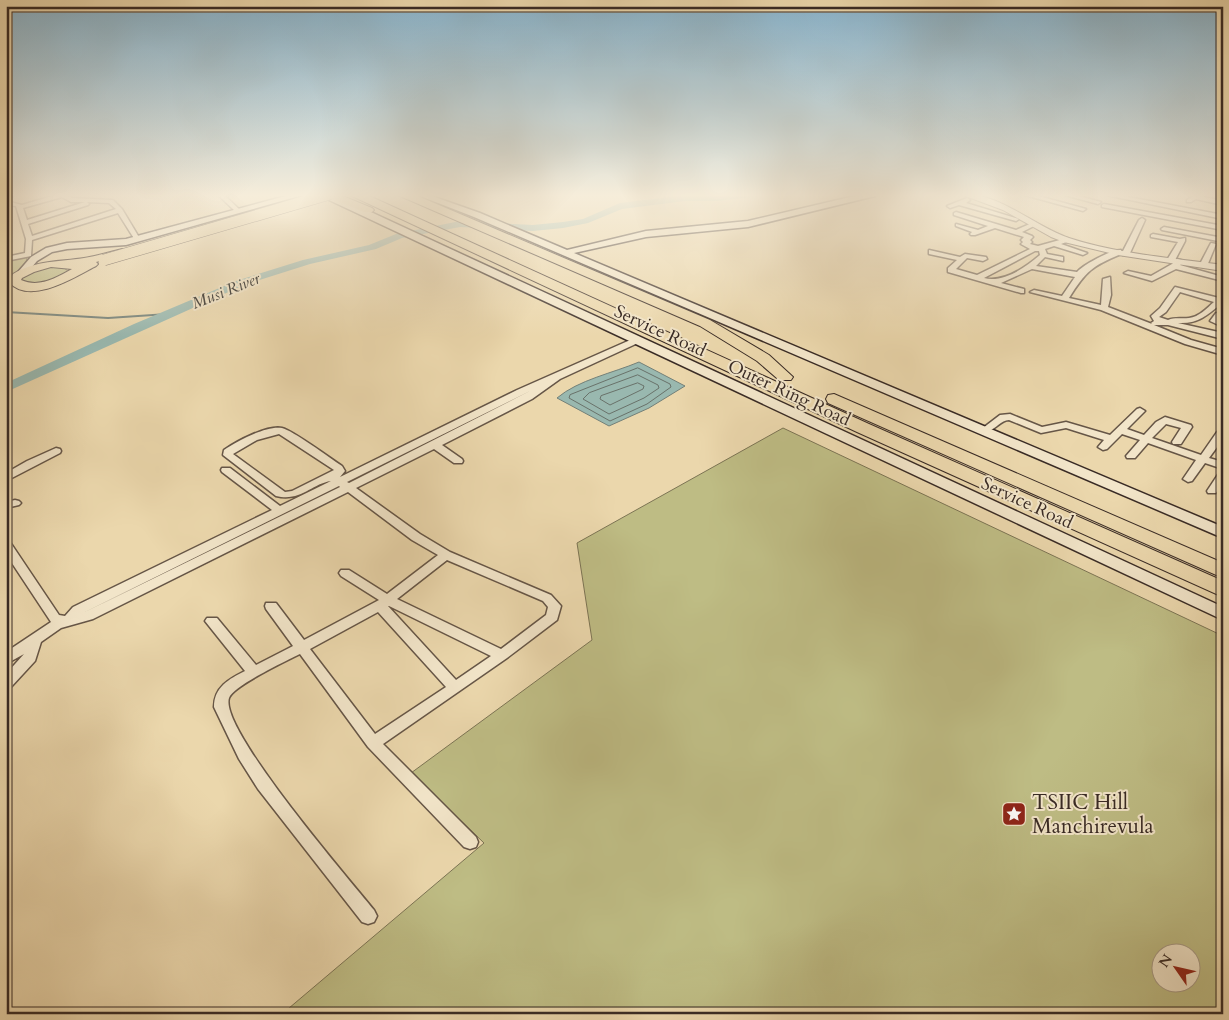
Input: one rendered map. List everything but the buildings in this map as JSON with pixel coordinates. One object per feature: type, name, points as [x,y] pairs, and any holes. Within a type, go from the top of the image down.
[{"type":"highway","points":[[437,242],[824,419],[863,428]]},
{"type":"highway","name":"Outer Ring Road","points":[[460,242],[863,428],[1223,590]]},
{"type":"highway","name":"Outer Ring Road","points":[[483,242],[1223,571]]},
{"type":"highway","points":[[532,242],[705,323],[763,358],[785,377]]},
{"type":"main road","points":[[6,288],[37,263],[42,253],[58,247],[113,244],[120,242]]},
{"type":"main road","points":[[17,280],[50,284],[66,279],[74,272],[102,259],[161,242]]},
{"type":"main road","points":[[61,264],[102,259],[163,242]]},
{"type":"main road","name":"Service Road","points":[[428,242],[1223,614]]},
{"type":"main road","name":"Service Road","points":[[535,242],[1223,533]]},
{"type":"main road","points":[[568,249],[598,242]]},
{"type":"main road","points":[[568,249],[606,242]]},
{"type":"main road","name":"Service Road","points":[[540,244],[568,249],[1223,526]]},
{"type":"main road","points":[[37,263],[70,265],[75,268],[74,272]]},
{"type":"street","points":[[6,259],[26,254],[29,250],[27,242]]},
{"type":"street","points":[[1028,242],[1024,244],[1060,259]]},
{"type":"street","points":[[980,277],[1062,242]]},
{"type":"street","points":[[1074,242],[1122,253],[1223,268]]},
{"type":"street","points":[[1064,299],[1081,272],[1098,261],[1122,253],[1129,242]]},
{"type":"street","points":[[1128,273],[1152,279],[1176,262],[1182,242]]},
{"type":"street","points":[[1054,244],[1083,253]]},
{"type":"street","points":[[1204,264],[1213,244]]},
{"type":"street","points":[[1032,267],[1041,251]]},
{"type":"street","points":[[932,252],[958,262],[980,277]]},
{"type":"street","points":[[970,269],[980,261],[967,256],[951,269],[952,271],[980,277],[1021,291]]},
{"type":"street","points":[[1176,262],[1223,279]]},
{"type":"street","points":[[994,282],[1032,267],[1081,272]]},
{"type":"street","points":[[1104,308],[1107,296],[1107,279]]},
{"type":"street","points":[[1222,301],[1178,289],[1155,318],[1186,329],[1223,335]]},
{"type":"street","points":[[1034,292],[1104,308],[1201,347],[1223,352]]},
{"type":"street","points":[[1150,327],[1165,322],[1192,321],[1222,301]]},
{"type":"street","points":[[1208,312],[1221,315]]},
{"type":"street","points":[[1221,315],[1214,321],[1223,325]]},
{"type":"street","points":[[1174,337],[1186,329]]},
{"type":"street","points":[[373,470],[465,424],[529,397],[557,377],[637,340]]},
{"type":"street","points":[[1103,448],[1140,411]]},
{"type":"street","points":[[988,428],[1003,417],[1010,417],[1041,430],[1066,425],[1112,439]]},
{"type":"street","points":[[1131,456],[1159,424],[1165,420],[1187,427],[1177,442]]},
{"type":"street","points":[[373,743],[502,655],[552,617],[555,606],[547,598],[446,555],[416,537],[340,481],[339,469],[281,431],[271,432],[228,452],[229,457],[283,495],[294,494],[340,481],[373,470],[435,445],[465,424]]},
{"type":"street","points":[[1121,430],[1223,466]]},
{"type":"street","points":[[1188,479],[1221,434]]},
{"type":"street","points":[[435,445],[458,461]]},
{"type":"street","points":[[6,478],[56,451]]},
{"type":"street","points":[[226,470],[280,511]]},
{"type":"street","points":[[1212,491],[1223,475]]},
{"type":"street","points":[[6,659],[56,625],[88,616],[168,571],[261,525],[340,481]]},
{"type":"street","points":[[261,525],[322,485]]},
{"type":"street","points":[[6,545],[55,619],[72,621]]},
{"type":"street","points":[[368,916],[264,784],[244,755],[221,707],[220,699],[224,690],[253,672],[384,604],[446,555]]},
{"type":"street","points":[[344,573],[384,604],[455,688]]},
{"type":"street","points":[[384,604],[502,655]]},
{"type":"street","points":[[271,606],[373,743],[470,842]]},
{"type":"street","points":[[212,621],[253,672]]},
{"type":"street","points":[[6,683],[30,657],[35,640]]},
{"type":"shaded area","points":[[28,252],[25,268],[6,282],[6,257]]},
{"type":"shaded area","points":[[46,267],[63,267],[69,272],[65,276],[53,281],[33,283],[22,280],[23,276]]},
{"type":"shaded area","points":[[783,428],[1223,636],[1223,1014],[282,1014],[484,843],[411,773],[592,640],[577,543]]},
{"type":"water","points":[[639,362],[685,386],[649,408],[609,426],[557,398],[575,386]]},
{"type":"waterway","name":"Musi River","points":[[6,388],[138,327],[240,283],[307,262],[372,247],[385,242]]},
{"type":"waterway","points":[[6,312],[108,318],[168,314]]},
{"type":"place","name":"TSIIC Hill Manchirevula","points":[[1014,814]]}]
